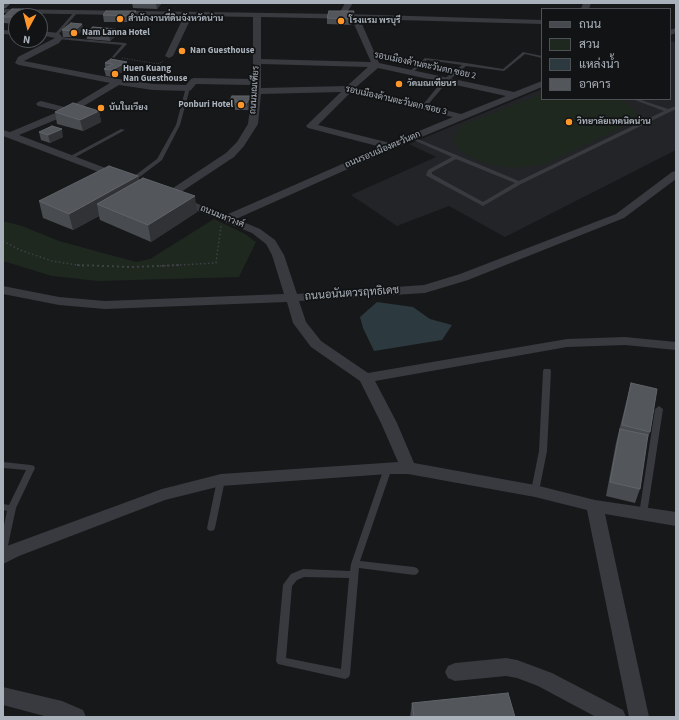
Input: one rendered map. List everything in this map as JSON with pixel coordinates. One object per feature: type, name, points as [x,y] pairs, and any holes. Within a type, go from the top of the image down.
[{"type":"main road","points":[[3,6],[6,3]]},
{"type":"street","points":[[159,13],[169,3]]},
{"type":"street","points":[[341,16],[349,3]]},
{"type":"street","points":[[3,11],[359,16],[541,22]]},
{"type":"street","points":[[169,56],[189,14]]},
{"type":"street","name":"ถนนมณเฑียร","points":[[168,196],[230,156],[253,124],[258,61],[257,15]]},
{"type":"street","points":[[359,16],[358,24],[376,65],[311,126],[391,146]]},
{"type":"street","points":[[48,34],[57,36],[56,41],[21,59],[19,63],[137,85],[188,88]]},
{"type":"street","name":"รอบเมืองด้านตะวันตก ซอย 2","points":[[258,61],[376,65],[515,95]]},
{"type":"street","points":[[6,134],[69,111],[118,82]]},
{"type":"street","name":"รอบเมืองด้านตะวันตก ซอย 3","points":[[188,88],[194,82],[349,89],[463,116]]},
{"type":"street","name":"ถนนรอบเมืองตะวันตก","points":[[226,219],[391,146],[541,84]]},
{"type":"street","points":[[41,104],[69,111]]},
{"type":"street","points":[[6,134],[68,159],[143,186]]},
{"type":"street","name":"ถนนอนันตวรฤทธิเดช","points":[[3,290],[59,301],[105,305],[291,298],[425,289],[464,276],[620,216],[676,174]]},
{"type":"street","name":"ถนนมหาวงศ์","points":[[156,191],[256,231],[271,242],[300,323],[316,344],[366,378]]},
{"type":"street","points":[[256,231],[249,215],[257,204]]},
{"type":"street","points":[[408,468],[389,423],[366,378],[567,343],[625,341],[676,346]]},
{"type":"street","points":[[3,557],[28,545],[149,500],[221,480],[388,468],[408,468],[535,491],[595,506],[676,519]]},
{"type":"street","points":[[595,506],[639,717]]},
{"type":"street","points":[[455,672],[506,667],[517,669],[545,679],[616,717]]},
{"type":"street","points":[[3,696],[66,715]]},
{"type":"lane","points":[[57,36],[76,12]]},
{"type":"lane","points":[[57,36],[125,44],[114,57]]},
{"type":"lane","points":[[411,72],[426,59],[504,70],[524,53],[541,57]]},
{"type":"lane","points":[[422,107],[446,80],[466,64]]},
{"type":"lane","points":[[131,181],[158,160],[178,125],[188,88]]},
{"type":"lane","points":[[637,100],[668,111]]},
{"type":"lane","points":[[455,157],[430,171],[429,175],[483,204],[519,184],[676,107]]},
{"type":"lane","points":[[68,159],[123,130]]},
{"type":"lane","points":[[411,138],[519,184]]},
{"type":"lane","points":[[535,491],[544,451],[547,372]]},
{"type":"lane","points":[[643,514],[659,410]]},
{"type":"lane","points":[[3,465],[31,468],[12,508],[3,550]]},
{"type":"lane","points":[[354,575],[303,573],[294,577],[288,585],[281,661],[345,674],[354,575],[355,564],[388,468]]},
{"type":"lane","points":[[211,528],[221,480]]},
{"type":"lane","points":[[3,507],[12,508]]},
{"type":"lane","points":[[355,564],[414,571]]},
{"type":"path","points":[[158,64],[169,56]]},
{"type":"path","points":[[114,57],[163,66],[137,85]]},
{"type":"path","points":[[3,241],[20,250],[52,261],[86,266],[132,267],[216,263],[221,224],[226,219]]},
{"type":"shaded area","name":"วิทยาลัยเทคนิคน่าน","points":[[671,41],[676,43],[676,150],[505,237],[449,206],[397,226],[351,195],[436,157],[409,144],[541,89],[541,100],[671,100]]},
{"type":"green space","points":[[541,94],[541,100],[622,100],[635,110],[635,121],[543,165],[515,168],[485,163],[461,152],[453,139],[460,126]]},
{"type":"green space","points":[[214,219],[245,234],[256,242],[239,277],[98,281],[52,276],[3,261],[3,221],[22,226],[59,241],[136,262],[150,259]]},
{"type":"water","points":[[377,302],[413,307],[430,319],[452,325],[442,340],[374,351],[363,328],[360,317]]},
{"type":"building","points":[[106,11],[136,11],[133,16],[103,15]]},
{"type":"building","points":[[329,11],[354,11],[352,19],[327,18]]},
{"type":"building","points":[[8,13],[8,17],[3,17]]},
{"type":"building","points":[[71,23],[82,24],[74,31],[62,30]]},
{"type":"building","points":[[93,27],[116,29],[109,34],[86,32]]},
{"type":"building","points":[[111,59],[127,62],[112,70],[104,69],[113,64],[105,63]]},
{"type":"building","points":[[232,96],[250,96],[247,103],[230,100]]},
{"type":"building","points":[[73,103],[99,111],[80,120],[55,112]]},
{"type":"building","points":[[52,126],[62,129],[48,135],[39,132]]},
{"type":"building","points":[[109,166],[138,176],[69,214],[39,201]]},
{"type":"building","points":[[143,178],[195,196],[148,225],[97,204]]},
{"type":"building","points":[[631,383],[657,389],[650,432],[622,425]]},
{"type":"building","points":[[620,429],[648,435],[640,489],[610,482]]},
{"type":"building","points":[[508,693],[515,717],[414,717],[412,703]]},
{"type":"place","name":"สำนักงานที่ดินจังหวัดน่าน","points":[[120,19]]},
{"type":"place","name":"โรงแรม พรบุรี","points":[[341,21]]},
{"type":"place","name":"Nam Lanna Hotel","points":[[74,33]]},
{"type":"place","name":"Nan Guesthouse","points":[[182,51]]},
{"type":"place","name":"Huen Kuang Nan Guesthouse","points":[[115,74]]},
{"type":"place","name":"วัดมณเฑียนร","points":[[399,84]]},
{"type":"place","name":"Ponburi Hotel","points":[[241,105]]},
{"type":"place","name":"บ้นในเวียง","points":[[101,108]]},
{"type":"place","name":"วิทยาลัยเทคนิคน่าน","points":[[569,122]]}]
